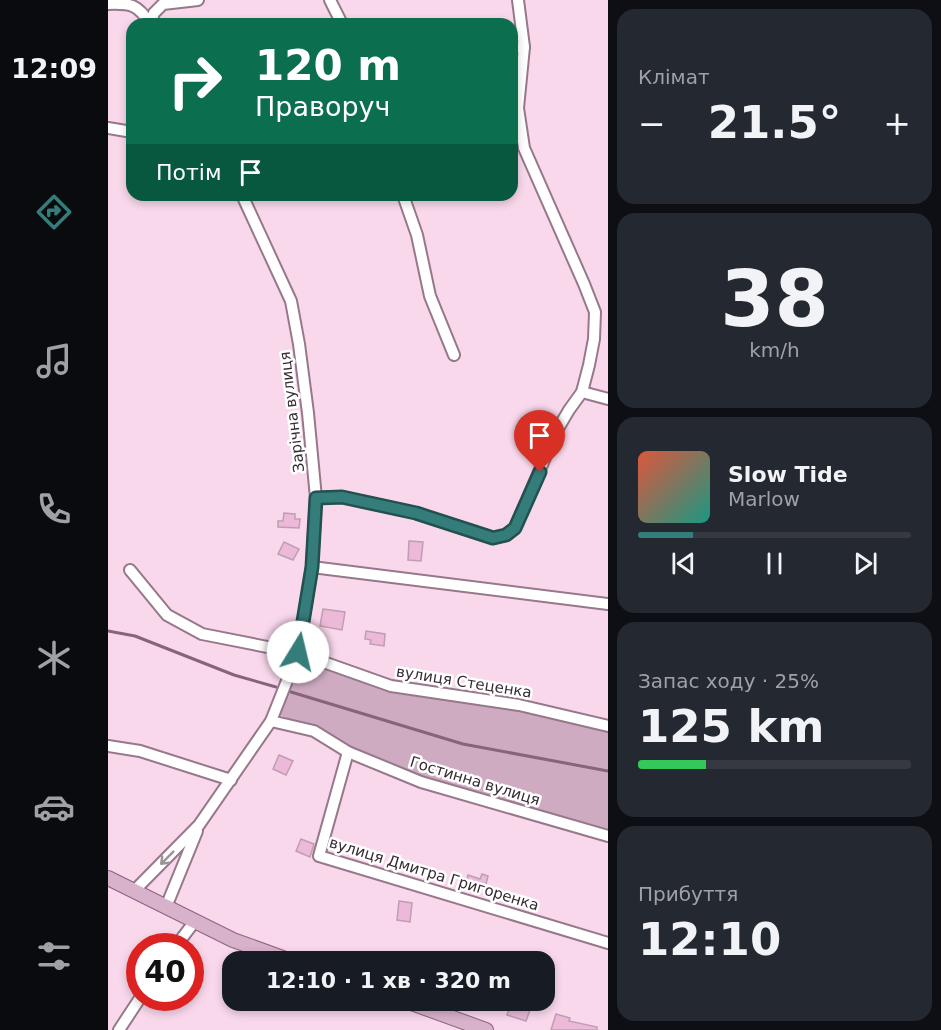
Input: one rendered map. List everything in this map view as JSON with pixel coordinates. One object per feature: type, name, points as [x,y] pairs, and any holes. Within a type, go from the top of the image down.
[{"type":"main road","points":[[108,878],[233,940],[264,951]]},
{"type":"main road","points":[[433,1011],[486,1030]]},
{"type":"street","points":[[152,18],[163,4],[198,0]]},
{"type":"street","points":[[330,0],[339,18]]},
{"type":"street","points":[[316,498],[342,497],[416,513],[493,538],[506,535],[515,528],[556,432],[582,392],[590,365],[595,312],[524,148],[518,108],[524,47],[518,0]]},
{"type":"street","points":[[108,4],[126,3],[136,7],[146,18]]},
{"type":"street","points":[[518,48],[524,47]]},
{"type":"street","points":[[108,128],[126,131]]},
{"type":"street","name":"Зарічна вулиця","points":[[134,891],[200,825],[271,721],[298,652],[312,567],[316,498],[299,344],[291,301],[245,201]]},
{"type":"street","points":[[405,201],[417,235],[430,296],[454,355]]},
{"type":"street","points":[[582,392],[608,399]]},
{"type":"street","points":[[312,567],[608,604]]},
{"type":"street","name":"вулиця Стеценка","points":[[130,570],[167,615],[202,634],[298,652],[391,686],[519,705],[608,726]]},
{"type":"street","name":"Гостинна вулиця","points":[[271,721],[314,731],[348,752],[421,782],[608,836]]},
{"type":"street","points":[[108,746],[140,751],[231,780]]},
{"type":"street","name":"вулиця Дмитра Григоренка","points":[[348,752],[319,856],[608,943]]},
{"type":"street","name":"Зарічна вулиця","points":[[166,907],[200,825]]},
{"type":"street","points":[[186,933],[195,921]]},
{"type":"street","points":[[119,1030],[131,1011]]},
{"type":"shaded area","points":[[298,653],[391,686],[608,726],[608,834],[421,782],[274,712]]},
{"type":"building","points":[[284,513],[295,514],[295,519],[300,519],[299,528],[278,527],[278,521],[283,521]]},
{"type":"building","points":[[409,541],[423,542],[421,561],[408,560]]},
{"type":"building","points":[[284,542],[299,549],[293,560],[278,554]]},
{"type":"building","points":[[323,609],[345,612],[342,630],[320,626]]},
{"type":"building","points":[[366,631],[385,634],[384,646],[370,644],[371,640],[365,639]]},
{"type":"building","points":[[279,755],[293,761],[286,775],[273,769]]},
{"type":"building","points":[[301,839],[314,844],[310,857],[296,851]]},
{"type":"building","points":[[482,874],[488,876],[485,888],[480,887],[478,894],[464,890],[468,875],[480,879]]},
{"type":"building","points":[[399,901],[412,903],[410,922],[397,920]]},
{"type":"building","points":[[508,1011],[530,1011],[526,1021],[507,1015]]},
{"type":"building","points":[[556,1014],[570,1018],[569,1021],[597,1027],[597,1030],[551,1030]]},
{"type":"waterway","points":[[108,631],[135,636],[234,675],[276,687]]},
{"type":"waterway","points":[[291,692],[463,744],[608,771]]},
{"type":"route","points":[[298,652],[312,567],[316,498],[342,497],[416,513],[493,538],[506,535],[515,528],[540,472]]}]
